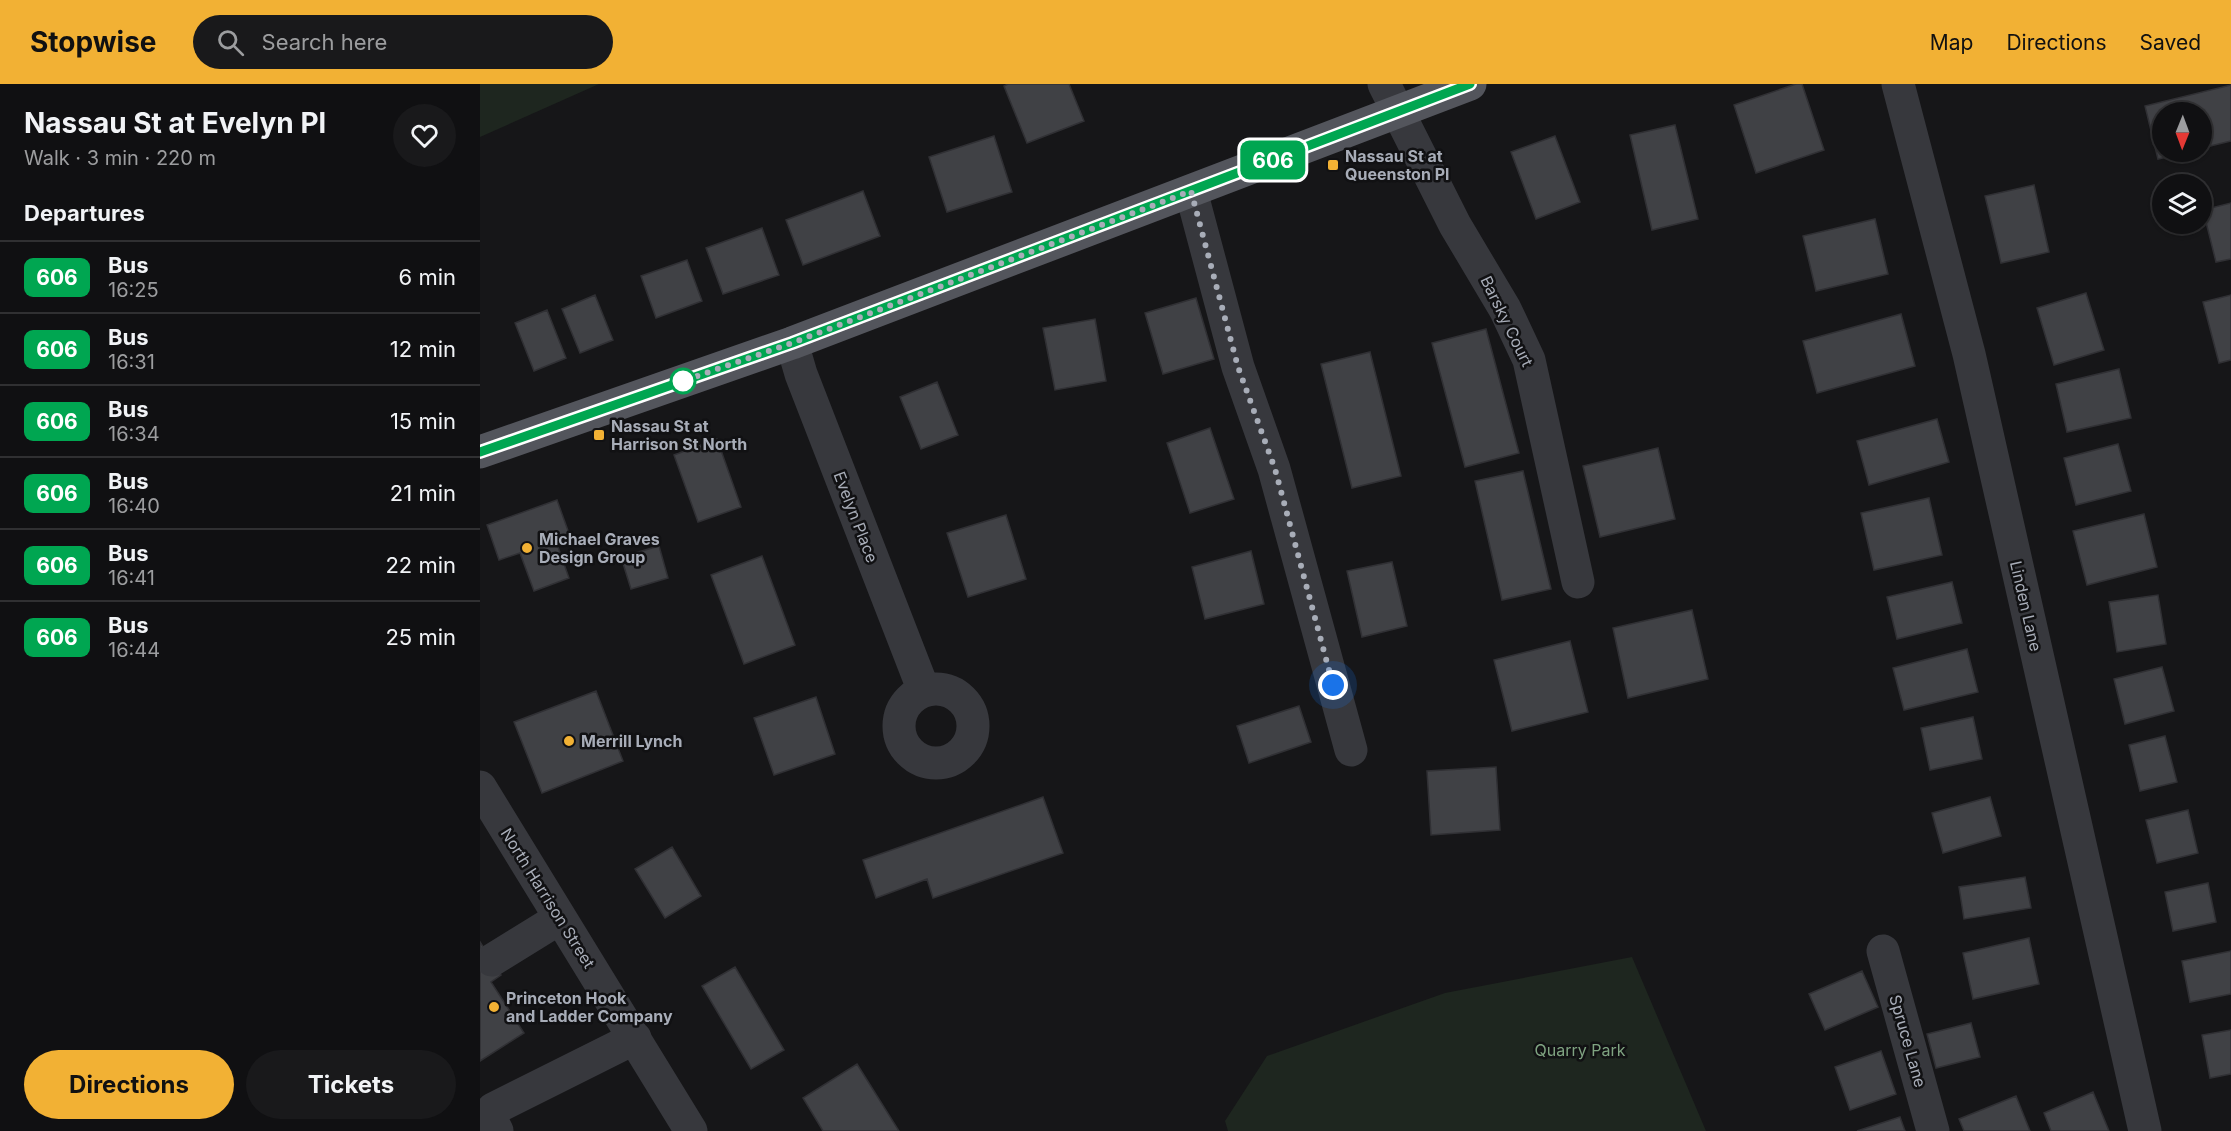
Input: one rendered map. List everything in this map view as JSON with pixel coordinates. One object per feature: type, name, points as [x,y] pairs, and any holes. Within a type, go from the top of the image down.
[{"type":"main road","points":[[480,452],[792,343],[1191,191],[1391,98],[1470,84]]},
{"type":"street","name":"Linden Lane","points":[[1898,84],[1969,354],[2145,1131]]},
{"type":"street","name":"Barsky Court","points":[[1391,98],[1455,225],[1505,309],[1529,360],[1578,582]]},
{"type":"street","points":[[1191,191],[1238,367],[1275,469],[1351,750]]},
{"type":"street","name":"Evelyn Place","points":[[792,343],[801,374],[924,691]]},
{"type":"street","name":"North Harrison Street","points":[[480,787],[490,825],[560,918],[635,1038],[688,1130]]},
{"type":"street","points":[[492,960],[560,918]]},
{"type":"street","name":"Spruce Lane","points":[[1883,951],[1933,1131]]},
{"type":"street","points":[[497,1131],[491,1119],[494,1109],[635,1038]]},
{"type":"green space","points":[[480,84],[599,84],[480,137]]},
{"type":"green space","name":"Quarry Park","points":[[1632,957],[1706,1131],[1228,1131],[1225,1121],[1267,1056],[1445,993]]},
{"type":"building","points":[[1008,84],[1069,84],[1084,121],[1027,143],[1004,86]]},
{"type":"building","points":[[1802,84],[1824,150],[1756,173],[1734,105]]},
{"type":"building","points":[[2231,85],[2231,141],[2212,146],[2212,102],[2161,102]]},
{"type":"building","points":[[2152,104],[2152,135],[2145,106]]},
{"type":"building","points":[[1675,125],[1698,219],[1652,230],[1630,135]]},
{"type":"building","points":[[994,136],[1012,192],[947,212],[929,157]]},
{"type":"building","points":[[1555,136],[1580,202],[1536,219],[1511,152]]},
{"type":"building","points":[[2034,185],[2049,252],[2001,263],[1985,196]]},
{"type":"building","points":[[863,191],[880,236],[803,265],[786,220]]},
{"type":"building","points":[[2231,203],[2231,259],[2216,262],[2209,234],[2212,234],[2212,208]]},
{"type":"building","points":[[1875,219],[1888,274],[1816,291],[1803,236]]},
{"type":"building","points":[[762,228],[779,275],[723,294],[706,248]]},
{"type":"building","points":[[687,260],[702,301],[656,318],[641,276]]},
{"type":"building","points":[[2086,293],[2104,350],[2054,365],[2037,308]]},
{"type":"building","points":[[595,295],[613,340],[580,353],[562,309]]},
{"type":"building","points":[[2231,295],[2231,360],[2219,363],[2203,302]]},
{"type":"building","points":[[1196,298],[1214,359],[1163,374],[1145,313]]},
{"type":"building","points":[[547,310],[566,358],[534,371],[515,323]]},
{"type":"building","points":[[1901,314],[1915,366],[1817,393],[1803,341]]},
{"type":"building","points":[[1095,319],[1106,381],[1055,390],[1043,328]]},
{"type":"building","points":[[1486,329],[1519,453],[1465,467],[1432,343]]},
{"type":"building","points":[[1370,352],[1401,476],[1352,488],[1321,364]]},
{"type":"building","points":[[2119,369],[2131,418],[2067,432],[2056,384]]},
{"type":"building","points":[[937,382],[958,435],[921,449],[900,397]]},
{"type":"building","points":[[1937,419],[1949,462],[1869,485],[1857,441]]},
{"type":"building","points":[[1210,428],[1234,499],[1190,513],[1167,443]]},
{"type":"building","points":[[717,439],[741,507],[698,522],[674,455]]},
{"type":"building","points":[[2118,444],[2131,491],[2076,505],[2064,458]]},
{"type":"building","points":[[1658,448],[1675,519],[1600,537],[1583,466]]},
{"type":"building","points":[[1523,471],[1551,589],[1502,600],[1475,481]]},
{"type":"building","points":[[1929,498],[1942,555],[1874,570],[1861,513]]},
{"type":"building","name":"Michael Graves Design Group","points":[[557,500],[571,539],[557,544],[569,578],[534,591],[520,553],[499,560],[487,525]]},
{"type":"building","points":[[2144,514],[2157,567],[2087,585],[2073,531]]},
{"type":"building","points":[[1006,515],[1026,579],[968,597],[947,533]]},
{"type":"building","points":[[659,546],[668,578],[631,589],[621,557]]},
{"type":"building","points":[[1251,551],[1264,604],[1205,619],[1192,567]]},
{"type":"building","points":[[762,556],[795,645],[744,664],[711,575]]},
{"type":"building","points":[[1392,562],[1407,626],[1362,637],[1347,571]]},
{"type":"building","points":[[1952,582],[1962,623],[1897,639],[1887,597]]},
{"type":"building","points":[[2158,595],[2166,644],[2117,652],[2109,602]]},
{"type":"building","points":[[1692,610],[1708,679],[1628,698],[1613,628]]},
{"type":"building","points":[[1570,641],[1588,712],[1512,731],[1494,660]]},
{"type":"building","points":[[1967,649],[1978,692],[1904,710],[1893,668]]},
{"type":"building","points":[[2162,667],[2174,711],[2125,724],[2114,679]]},
{"type":"building","name":"Merrill Lynch","points":[[596,691],[623,761],[542,793],[514,722]]},
{"type":"building","points":[[816,697],[835,754],[774,775],[754,718]]},
{"type":"building","points":[[1299,706],[1311,742],[1249,763],[1237,726]]},
{"type":"building","points":[[1973,717],[1982,759],[1930,770],[1921,728]]},
{"type":"building","points":[[2165,736],[2177,782],[2140,791],[2129,745]]},
{"type":"building","points":[[1496,767],[1500,830],[1431,835],[1427,771]]},
{"type":"building","points":[[1043,797],[1063,853],[933,898],[927,879],[876,898],[863,860]]},
{"type":"building","points":[[1990,797],[2001,836],[1943,853],[1932,813]]},
{"type":"building","points":[[2188,810],[2198,853],[2157,863],[2146,820]]},
{"type":"building","points":[[672,847],[701,896],[665,918],[635,869]]},
{"type":"building","points":[[2025,877],[2031,908],[1964,919],[1959,887]]},
{"type":"building","points":[[2208,883],[2216,922],[2173,931],[2165,892]]},
{"type":"building","points":[[2029,938],[2039,984],[1973,999],[1963,953]]},
{"type":"building","name":"Princeton Hook and Ladder Company","points":[[480,942],[501,975],[491,982],[524,1033],[480,1061]]},
{"type":"building","points":[[2231,951],[2231,994],[2190,1002],[2182,961]]},
{"type":"building","points":[[735,967],[784,1050],[751,1069],[702,986]]},
{"type":"building","points":[[1862,971],[1878,1007],[1825,1030],[1809,994]]},
{"type":"building","points":[[1971,1023],[1980,1057],[1936,1068],[1927,1034]]},
{"type":"building","points":[[2231,1030],[2231,1074],[2210,1078],[2202,1035]]},
{"type":"building","points":[[1881,1051],[1896,1094],[1850,1110],[1835,1067]]},
{"type":"building","points":[[857,1064],[899,1131],[823,1131],[803,1098]]},
{"type":"building","points":[[2093,1092],[2109,1131],[2051,1131],[2044,1113]]},
{"type":"building","points":[[2016,1096],[2030,1131],[1964,1131],[1959,1119]]},
{"type":"building","points":[[1900,1117],[1905,1131],[1857,1131]]},
{"type":"bus line","name":"606","points":[[480,452],[792,343],[1470,84]]},
{"type":"place","name":"Nassau St at Queenston Pl","points":[[1333,165]]},
{"type":"place","name":"Nassau St at Harrison St North","points":[[599,435]]},
{"type":"place","name":"Michael Graves Design Group","points":[[527,548]]},
{"type":"place","name":"Merrill Lynch","points":[[569,741]]},
{"type":"place","name":"Princeton Hook and Ladder Company","points":[[494,1007]]},
{"type":"route","points":[[683,381],[680,382],[792,343],[1191,191],[1238,367],[1275,469],[1333,685]]}]
